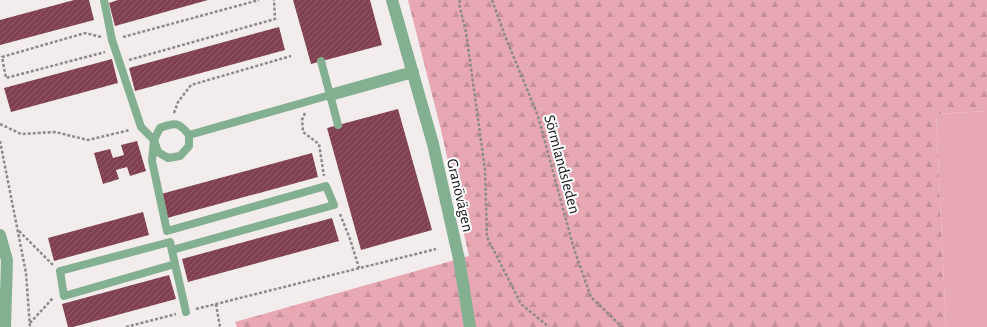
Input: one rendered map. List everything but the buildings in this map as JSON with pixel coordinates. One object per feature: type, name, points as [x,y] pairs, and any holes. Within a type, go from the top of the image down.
[{"type":"street","name":"Granövägen","points":[[392,0],[433,144],[459,259],[470,327]]},
{"type":"street","points":[[330,95],[413,72]]},
{"type":"street","points":[[0,235],[7,260],[5,327]]},
{"type":"lane","points":[[104,0],[118,63],[141,127],[154,140],[158,152],[168,158],[180,156],[189,146],[189,135],[182,126],[171,123],[160,128],[154,140],[152,161],[186,312]]},
{"type":"lane","points":[[321,61],[338,125]]},
{"type":"lane","points":[[189,135],[330,95]]},
{"type":"lane","points":[[167,231],[326,186],[334,205],[171,246],[60,271],[64,296],[176,264]]},
{"type":"path","points":[[118,63],[275,19],[274,0]]},
{"type":"path","points":[[460,0],[459,4],[466,32],[485,170],[487,237],[521,304],[549,327]]},
{"type":"path","name":"Sörmlandsleden","points":[[492,0],[538,116],[574,249],[591,297],[622,327]]},
{"type":"path","points":[[171,123],[178,102],[192,85],[291,56]]},
{"type":"path","points":[[311,100],[302,120],[303,132],[318,144],[326,186]]},
{"type":"path","points":[[0,124],[21,134],[55,132],[88,140],[141,127]]},
{"type":"path","points":[[0,141],[26,273],[30,325]]},
{"type":"path","points":[[334,205],[341,215],[359,268]]},
{"type":"path","points":[[18,230],[60,271]]},
{"type":"path","points":[[126,327],[436,249]]},
{"type":"path","points":[[30,325],[52,298],[64,296]]},
{"type":"path","points":[[216,304],[220,327]]},
{"type":"green space","points":[[408,0],[987,0],[987,111],[936,114],[946,327],[237,327],[235,322],[469,256],[441,130]]},
{"type":"green space","points":[[987,111],[987,327],[946,327],[936,114]]}]
